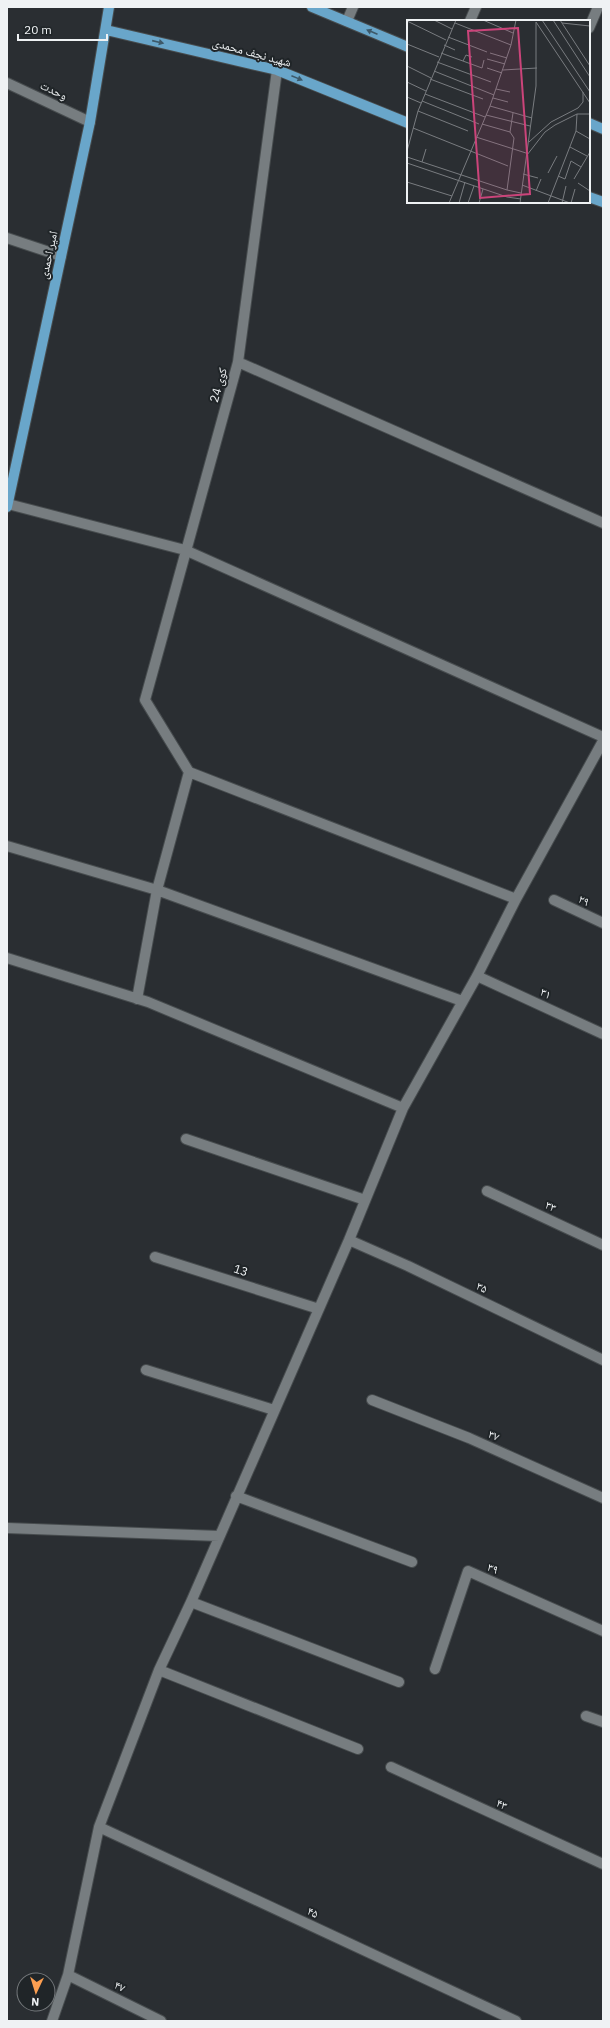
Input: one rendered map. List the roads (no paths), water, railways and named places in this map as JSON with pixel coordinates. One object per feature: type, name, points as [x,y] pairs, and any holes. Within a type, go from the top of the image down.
[{"type":"main road","name":"امیر احمدی","points":[[7,505],[90,122],[109,7]]},
{"type":"main road","points":[[312,7],[407,47]]},
{"type":"main road","name":"شهید نجف محمدی","points":[[106,30],[277,70],[407,123]]},
{"type":"main road","points":[[590,123],[603,129]]},
{"type":"main road","points":[[590,196],[603,202]]},
{"type":"street","points":[[347,22],[353,7]]},
{"type":"street","points":[[470,20],[476,7]]},
{"type":"street","points":[[590,26],[598,7]]},
{"type":"street","name":"کوی 24","points":[[189,772],[145,700],[185,550],[238,362],[277,70]]},
{"type":"street","name":"وحدت","points":[[7,82],[90,122]]},
{"type":"street","points":[[7,238],[61,256]]},
{"type":"street","points":[[238,362],[603,523]]},
{"type":"street","points":[[7,478],[14,470]]},
{"type":"street","points":[[7,505],[185,550],[603,737]]},
{"type":"street","points":[[52,2021],[68,1975],[99,1827],[159,1670],[191,1602],[349,1240],[403,1108],[477,976],[516,899],[603,741]]},
{"type":"street","points":[[137,999],[157,890],[189,772],[516,899]]},
{"type":"street","points":[[7,846],[157,890],[462,1001]]},
{"type":"street","name":"۲۹","points":[[554,900],[603,923]]},
{"type":"street","points":[[7,958],[137,999],[403,1108]]},
{"type":"street","name":"۳۱","points":[[477,976],[603,1034]]},
{"type":"street","points":[[186,1139],[365,1200]]},
{"type":"street","name":"۳۳","points":[[487,1191],[603,1245]]},
{"type":"street","name":"۳۵","points":[[349,1240],[603,1360]]},
{"type":"street","name":"13","points":[[155,1257],[319,1309]]},
{"type":"street","points":[[146,1370],[274,1410]]},
{"type":"street","name":"۳۷","points":[[372,1400],[469,1438],[603,1498]]},
{"type":"street","points":[[236,1496],[412,1562]]},
{"type":"street","points":[[7,1528],[219,1536]]},
{"type":"street","name":"۳۹","points":[[435,1669],[468,1571],[603,1631]]},
{"type":"street","points":[[191,1602],[399,1682]]},
{"type":"street","points":[[159,1670],[358,1749]]},
{"type":"street","points":[[586,1716],[603,1722]]},
{"type":"street","name":"۴۳","points":[[391,1767],[603,1864]]},
{"type":"street","name":"۴۵","points":[[99,1827],[516,2021]]},
{"type":"street","name":"۴۷","points":[[68,1975],[161,2021]]}]
